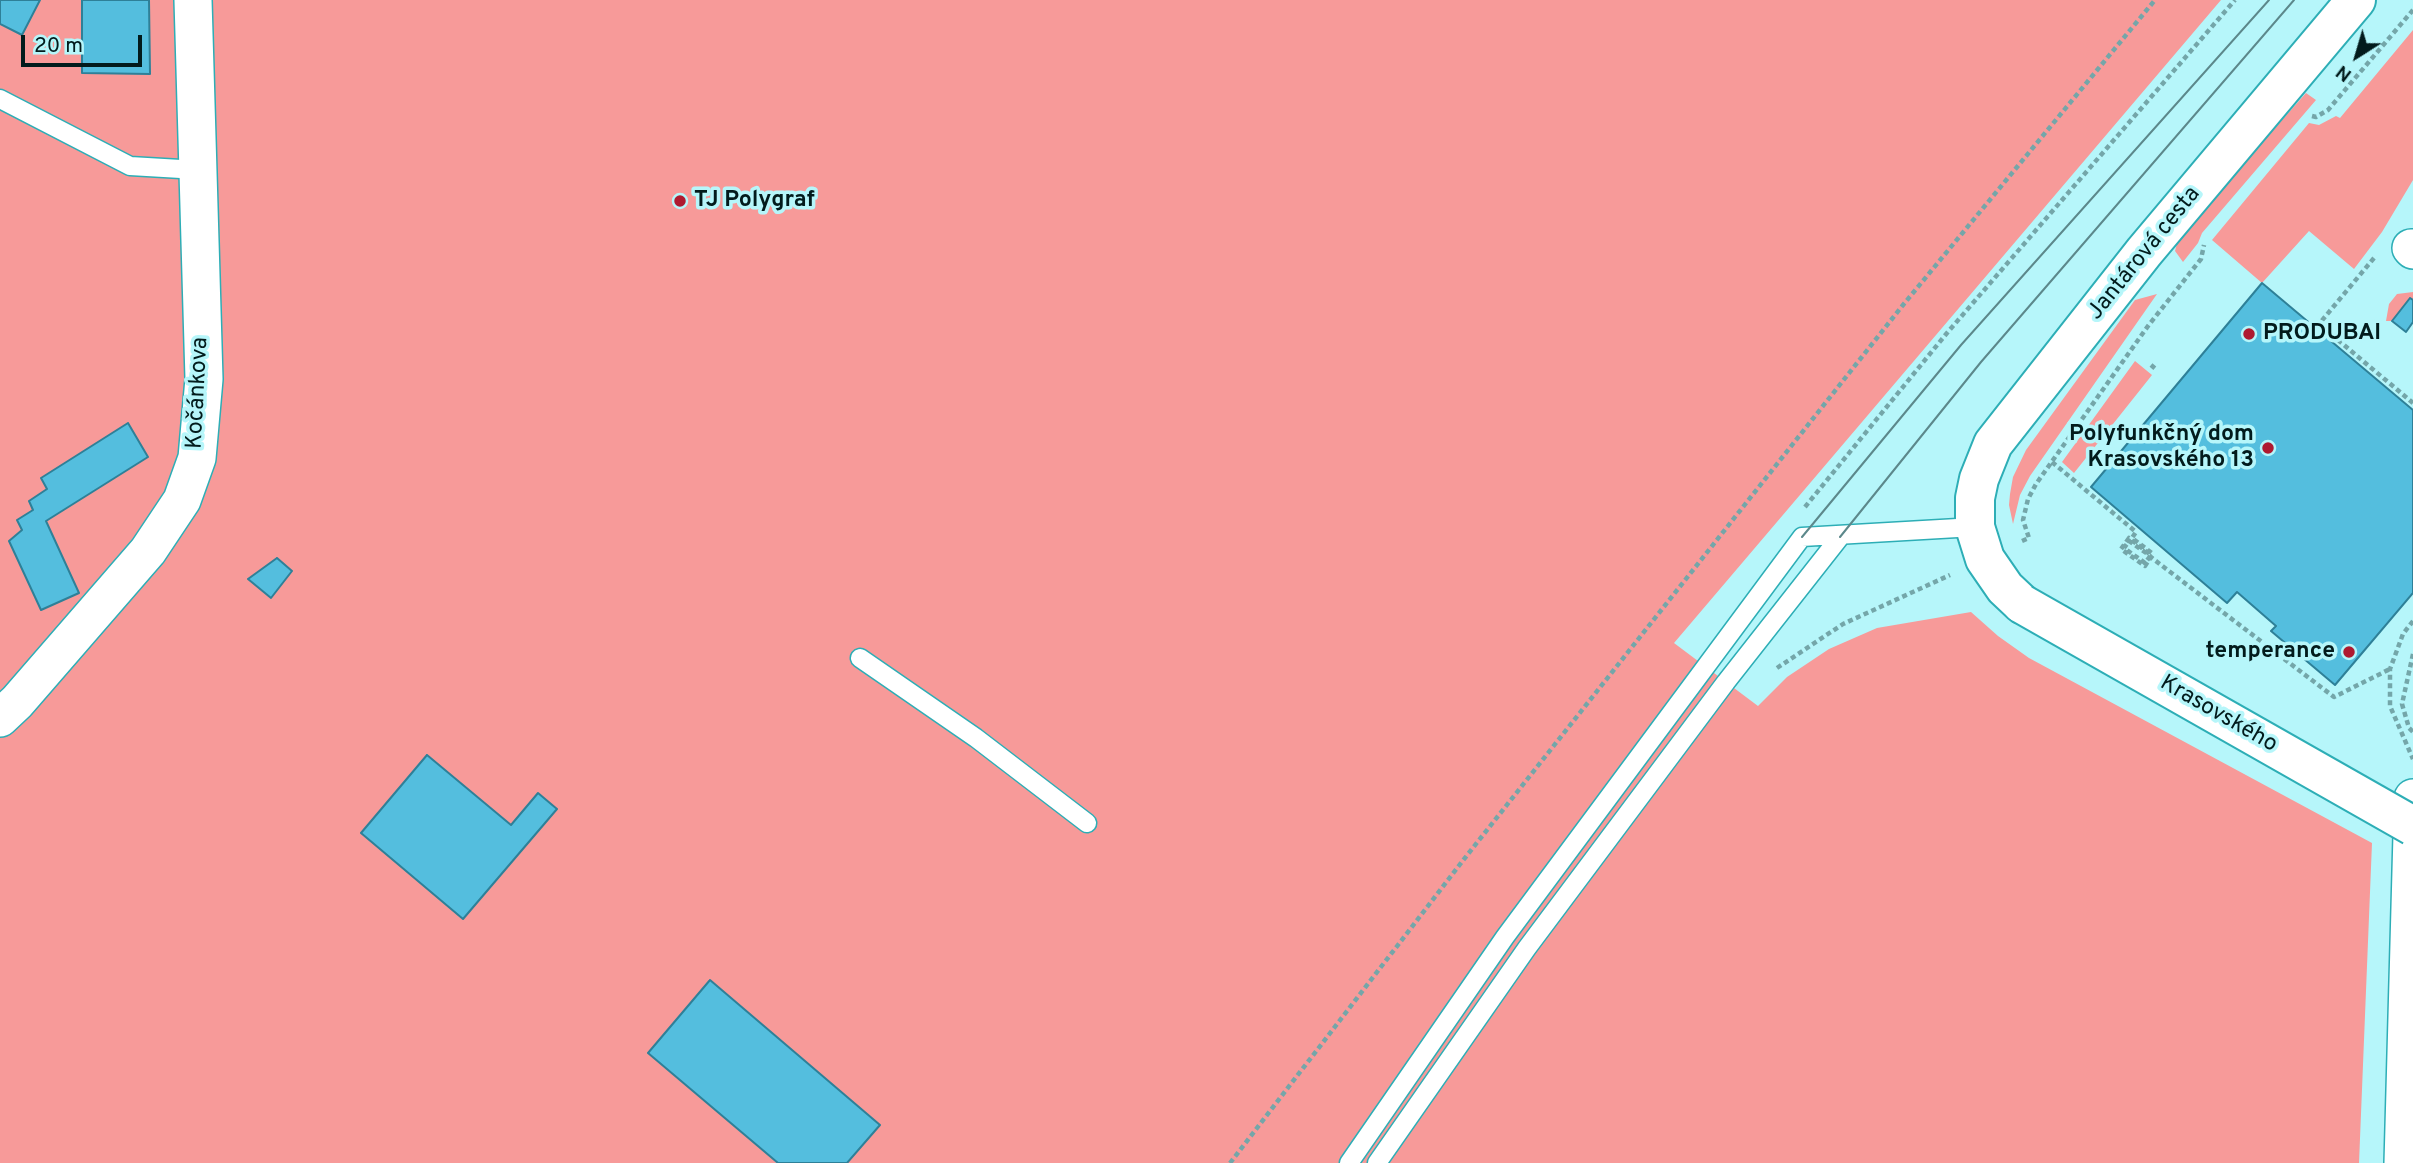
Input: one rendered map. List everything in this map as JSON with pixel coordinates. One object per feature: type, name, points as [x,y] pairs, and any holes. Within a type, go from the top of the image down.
[{"type":"street","name":"Kočánkova","points":[[0,718],[17,702],[148,551],[182,500],[197,457],[204,379],[194,0]]},
{"type":"street","name":"Jantárová cesta","points":[[1980,543],[1977,488],[1993,444],[2144,252],[2356,0]]},
{"type":"street","name":"Krasovského","points":[[1980,543],[2006,588],[2022,604],[2413,826]]},
{"type":"street","points":[[2403,1163],[2410,1053],[2413,798]]},
{"type":"lane","points":[[0,99],[130,166],[198,170]]},
{"type":"lane","points":[[1349,1163],[1506,937],[1802,537],[1980,543]]},
{"type":"lane","points":[[1377,1163],[1527,948],[1726,682],[1840,537]]},
{"type":"lane","points":[[860,658],[976,738],[1087,823]]},
{"type":"path","points":[[1230,1163],[1476,843],[1903,304],[2155,0]]},
{"type":"path","points":[[1800,514],[1947,333],[2235,0]]},
{"type":"path","points":[[2328,110],[2413,10]]},
{"type":"path","points":[[2401,250],[2319,324],[2413,403]]},
{"type":"path","points":[[1767,676],[1843,624],[1980,543],[2029,538],[2023,520],[2028,499],[2148,326],[2181,284]]},
{"type":"path","points":[[2151,365],[2157,370]]},
{"type":"path","points":[[2052,462],[2136,532],[2132,538],[2153,554],[2149,560],[2144,566],[2121,549],[2129,538],[2151,555],[2145,563],[2124,548],[2129,541],[2139,548],[2148,555],[2152,558],[2334,698],[2390,668]]},
{"type":"path","points":[[2413,621],[2403,634],[2390,668],[2390,706],[2413,759]]},
{"type":"path","points":[[2413,654],[2402,704],[2413,732]]},
{"type":"shaded area","points":[[0,0],[2221,0],[1674,643],[1758,706],[1787,677],[1829,649],[1877,628],[1971,612],[2029,658],[2372,843],[2359,1163],[0,1163]]},
{"type":"shaded area","points":[[2413,30],[2413,180],[2382,232],[2354,269],[2309,231],[2262,283],[2212,240],[2309,123],[2319,125],[2336,116],[2340,118]]},
{"type":"shaded area","points":[[2306,93],[2316,100],[2202,233],[2198,243],[2183,262],[2175,251],[2179,236]]},
{"type":"shaded area","points":[[2413,292],[2413,300],[2410,298],[2392,321],[2386,321],[2389,304],[2397,294]]},
{"type":"shaded area","points":[[2157,294],[2030,476],[2020,495],[2013,524],[2010,494],[2013,477],[2026,450],[2135,300]]},
{"type":"shaded area","points":[[2135,361],[2152,375],[2074,473],[2062,462]]},
{"type":"building","points":[[0,0],[40,0],[22,35],[0,24]]},
{"type":"building","points":[[82,0],[149,0],[150,74],[82,73]]},
{"type":"building","name":"Polyfunkčný dom Krasovského 13","points":[[2262,283],[2413,410],[2413,593],[2335,685],[2271,631],[2276,626],[2237,592],[2227,603],[2091,487]]},
{"type":"building","points":[[2410,298],[2413,300],[2413,322],[2406,332],[2392,321]]},
{"type":"building","points":[[128,423],[148,457],[46,521],[79,593],[41,610],[9,541],[22,530],[17,520],[33,510],[29,501],[47,489],[41,478]]},
{"type":"building","points":[[277,558],[292,571],[271,598],[248,579]]},
{"type":"building","points":[[427,755],[511,825],[538,793],[557,809],[463,919],[361,833]]},
{"type":"building","points":[[710,980],[880,1125],[847,1163],[778,1163],[648,1053]]},
{"type":"tram line","points":[[1802,537],[1961,345],[2269,0]]},
{"type":"tram line","points":[[1840,537],[1981,362],[2294,0]]},
{"type":"place","name":"TJ Polygraf","points":[[680,201]]},
{"type":"place","name":"PRODUBAI","points":[[2249,334]]},
{"type":"place","name":"Polyfunkčný dom Krasovského 13","points":[[2268,448]]},
{"type":"place","name":"temperance","points":[[2349,652]]}]
